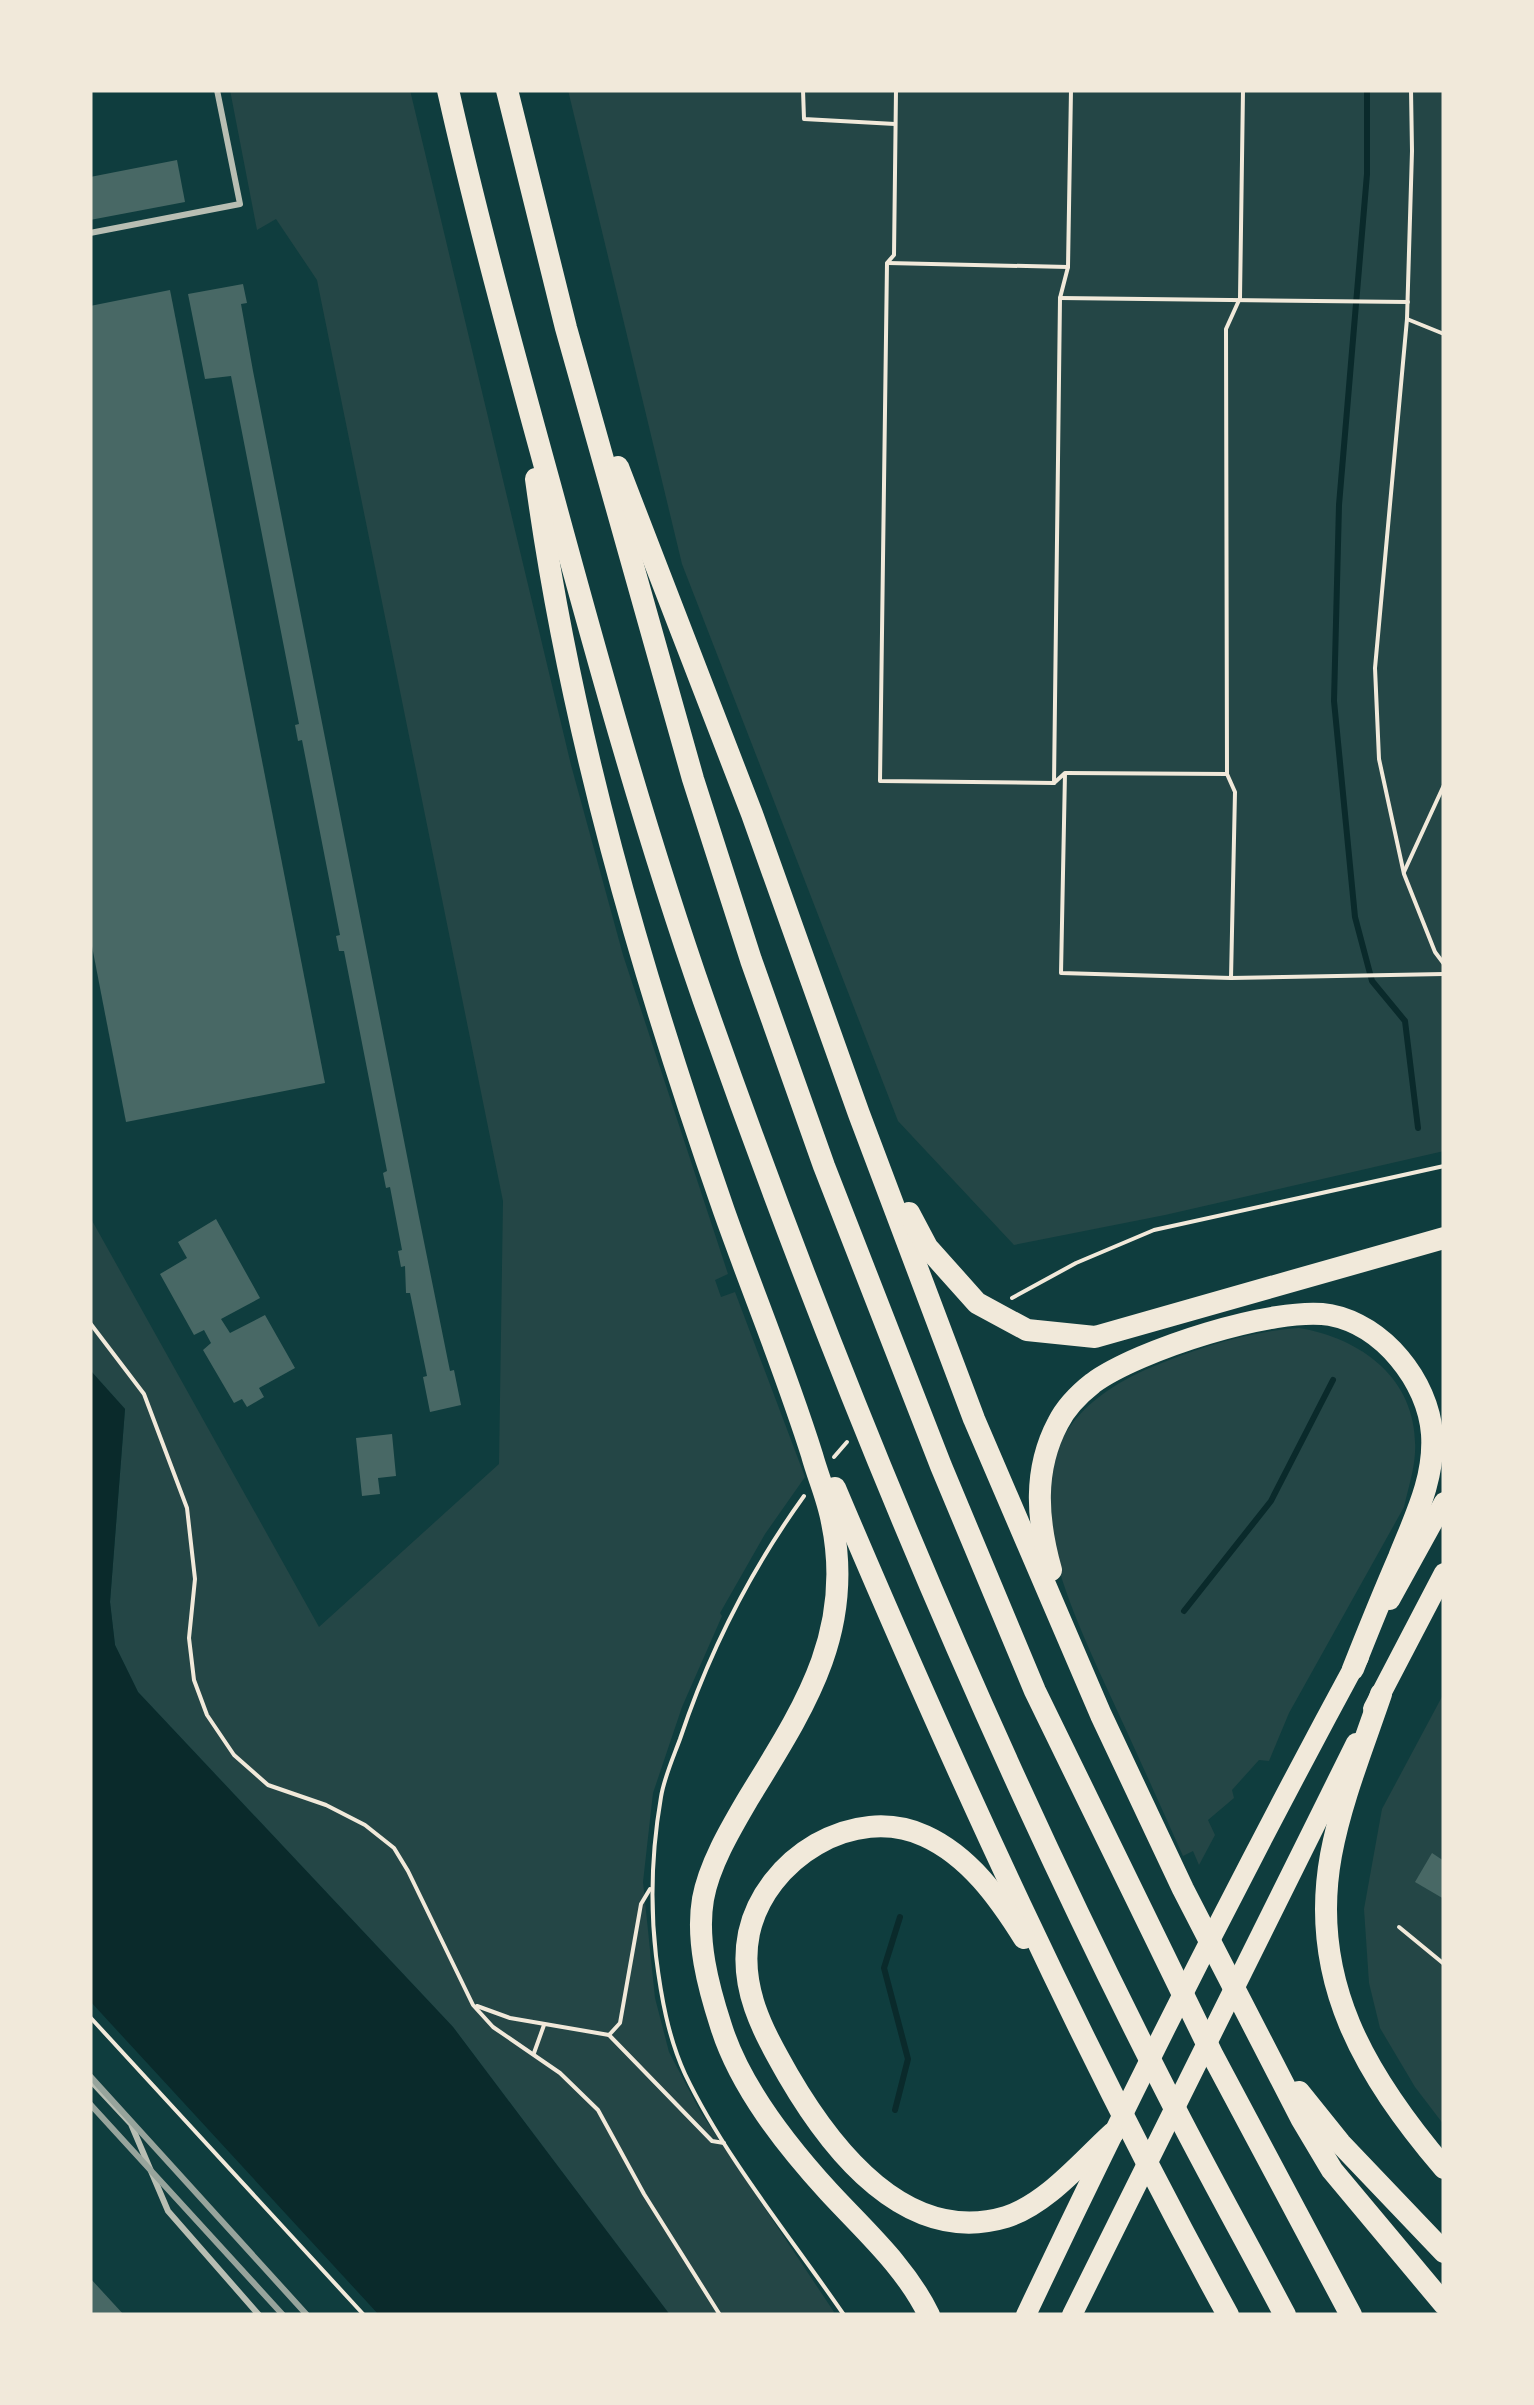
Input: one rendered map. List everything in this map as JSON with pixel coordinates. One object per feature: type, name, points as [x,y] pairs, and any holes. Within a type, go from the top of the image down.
[{"type":"highway","points":[[448,90],[523,386],[638,797],[702,996],[772,1190],[888,1489],[1052,1858],[1166,2093],[1286,2315]]},
{"type":"highway","points":[[506,90],[643,608],[746,942],[824,1166],[934,1448],[1035,1690],[1213,2056],[1351,2315]]},
{"type":"highway","points":[[566,328],[758,831],[974,1419],[1101,1715],[1182,1889],[1262,2047],[1332,2170],[1444,2304]]},
{"type":"highway","points":[[523,386],[548,571],[601,810],[659,1012],[725,1212],[776,1348],[916,1678],[1079,2029],[1228,2315]]},
{"type":"highway","points":[[859,1114],[927,1247],[978,1303],[1026,1330],[1096,1337],[1444,1238]]},
{"type":"highway","points":[[1101,1715],[1057,1593],[1043,1541],[1038,1495],[1046,1451],[1059,1421],[1076,1398],[1122,1367],[1188,1340],[1280,1314],[1332,1316],[1390,1346],[1416,1386],[1432,1430],[1426,1490],[1353,1669]]},
{"type":"highway","points":[[776,1348],[832,1522],[838,1580],[828,1644],[807,1704],[730,1830],[704,1894],[701,1934],[705,1961],[722,2030],[763,2106],[789,2147],[895,2262],[928,2315]]},
{"type":"highway","points":[[1026,2315],[1249,1864],[1444,1502]]},
{"type":"highway","points":[[1072,2315],[1444,1573]]},
{"type":"highway","points":[[1381,1694],[1342,1811],[1331,1858],[1327,1910],[1330,1965],[1342,2011],[1365,2062],[1412,2131],[1444,2168]]},
{"type":"highway","points":[[1079,2029],[1010,1916],[974,1870],[928,1837],[903,1828],[873,1826],[842,1834],[799,1854],[760,1903],[750,1932],[746,1968],[752,2006],[817,2125],[860,2174],[914,2209],[942,2218],[974,2221],[1008,2216],[1064,2178],[1113,2133]]},
{"type":"highway","points":[[1262,2047],[1340,2143],[1444,2252]]},
{"type":"lane","points":[[90,233],[240,204],[217,90]]},
{"type":"lane","points":[[90,2080],[130,2124],[168,2211],[260,2315]]},
{"type":"path","points":[[803,90],[804,119],[896,124]]},
{"type":"path","points":[[896,90],[894,255],[887,264],[880,781],[1054,783],[1066,773],[1227,774]]},
{"type":"path","points":[[1054,783],[1060,298],[1068,267],[1071,90]]},
{"type":"path","points":[[1231,978],[1236,792],[1227,774],[1226,329],[1240,298],[1243,90]]},
{"type":"path","points":[[1411,90],[1407,319],[1375,668],[1379,759],[1404,874],[1435,952],[1444,964]]},
{"type":"path","points":[[887,264],[1068,267]]},
{"type":"path","points":[[1060,298],[1408,302]]},
{"type":"path","points":[[1407,319],[1444,334]]},
{"type":"path","points":[[1066,773],[1061,973],[1231,978],[1444,974]]},
{"type":"path","points":[[1404,874],[1444,786]]},
{"type":"path","points":[[1102,1251],[1154,1230],[1444,1166]]},
{"type":"path","points":[[90,1323],[144,1394],[187,1508],[196,1579],[189,1638],[194,1680],[207,1714],[234,1755],[268,1785],[326,1805],[366,1825],[394,1848],[473,2005],[494,2027],[560,2073],[598,2110],[644,2194],[720,2315]]},
{"type":"path","points":[[609,2035],[620,2023],[641,1904],[652,1884]]},
{"type":"path","points":[[1399,1927],[1444,1964]]},
{"type":"path","points":[[473,2005],[544,2025],[609,2035],[712,2141],[726,2143]]},
{"type":"path","points":[[90,2017],[364,2315]]},
{"type":"path","points":[[534,2054],[544,2025]]},
{"type":"shaded area","points":[[230,90],[410,90],[571,765],[623,955],[728,1274],[715,1280],[721,1297],[735,1292],[805,1477],[765,1534],[720,1613],[682,1707],[653,1793],[643,1882],[655,1998],[669,2052],[700,2111],[834,2312],[831,2315],[670,2315],[453,2027],[138,1692],[115,1645],[110,1602],[125,1409],[90,1370],[90,1217],[319,1627],[499,1464],[503,1201],[317,280],[276,219],[257,230]]},
{"type":"shaded area","points":[[568,90],[1444,90],[1444,1151],[1014,1245],[898,1121],[682,564]]},
{"type":"shaded area","points":[[1299,1328],[1345,1342],[1383,1368],[1408,1405],[1414,1427],[1413,1466],[1404,1507],[1289,1713],[1269,1761],[1259,1760],[1232,1790],[1234,1798],[1208,1820],[1215,1835],[1199,1865],[1193,1851],[1183,1856],[1066,1592],[1053,1547],[1048,1505],[1052,1464],[1069,1428],[1102,1395],[1152,1367],[1224,1342]]},
{"type":"shaded area","points":[[90,1370],[125,1409],[110,1602],[115,1645],[138,1692],[453,2027],[670,2315],[379,2315],[90,2001]]},
{"type":"shaded area","points":[[1444,1693],[1444,2125],[1415,2087],[1380,2028],[1369,1983],[1364,1909],[1382,1809]]},
{"type":"building","points":[[177,160],[185,202],[90,220],[90,177]]},
{"type":"building","points":[[243,284],[247,303],[241,304],[253,371],[419,1217],[450,1371],[454,1370],[461,1405],[430,1412],[423,1377],[427,1376],[410,1293],[406,1293],[405,1266],[401,1267],[398,1251],[402,1250],[390,1187],[386,1188],[383,1173],[387,1171],[344,951],[339,951],[336,936],[340,935],[302,740],[298,741],[295,725],[299,724],[231,376],[205,379],[188,294]]},
{"type":"building","points":[[170,290],[325,1083],[126,1122],[90,936],[90,306]]},
{"type":"building","points":[[216,1219],[260,1298],[221,1319],[230,1333],[265,1315],[295,1368],[259,1388],[264,1397],[247,1407],[242,1399],[234,1403],[203,1350],[211,1343],[204,1330],[194,1335],[160,1274],[187,1258],[178,1242]]},
{"type":"building","points":[[392,1434],[396,1476],[378,1478],[380,1494],[362,1496],[356,1438]]},
{"type":"building","points":[[1432,1853],[1444,1861],[1444,1899],[1415,1882]]},
{"type":"building","points":[[90,2278],[124,2315],[90,2315]]},
{"type":"waterway","points":[[1367,90],[1367,174],[1339,505],[1334,701],[1355,917],[1372,981],[1405,1021],[1418,1128]]},
{"type":"waterway","points":[[1184,1611],[1271,1501],[1333,1380]]},
{"type":"waterway","points":[[895,2110],[908,2059],[884,1968],[900,1917]]},
{"type":"railway","points":[[90,2076],[307,2315]]},
{"type":"railway","points":[[90,2104],[283,2315]]}]
